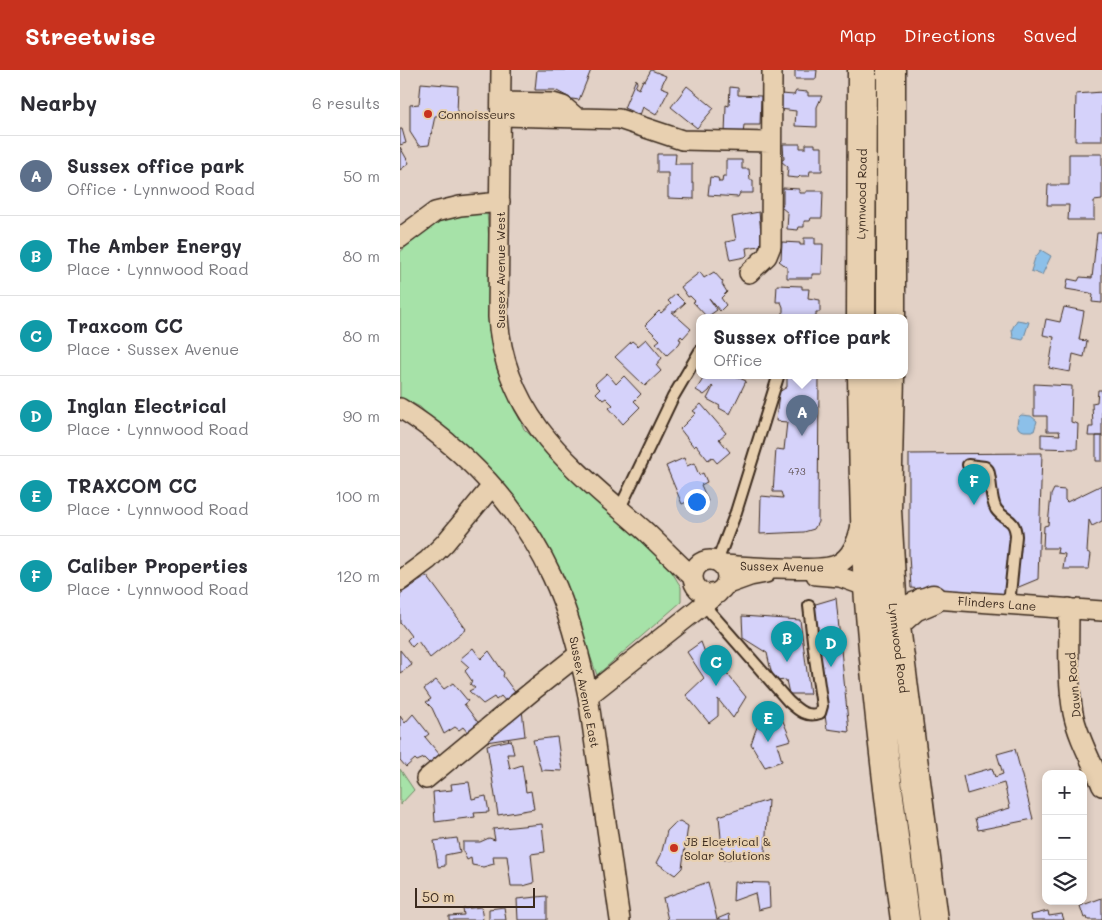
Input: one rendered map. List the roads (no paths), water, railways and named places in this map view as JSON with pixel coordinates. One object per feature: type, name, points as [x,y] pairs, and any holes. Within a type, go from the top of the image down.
[{"type":"main road","name":"Lynnwood Road","points":[[861,314],[862,70]]},
{"type":"main road","points":[[891,314],[892,70]]},
{"type":"main road","points":[[862,379],[876,510],[880,522],[878,537],[879,560],[885,602],[914,607],[933,599]]},
{"type":"main road","points":[[876,510],[890,379]]},
{"type":"main road","name":"Lynnwood Road","points":[[885,602],[876,672],[892,826],[905,920]]},
{"type":"main road","name":"Lynnwood Road","points":[[885,602],[934,920]]},
{"type":"street","name":"Sussex Avenue West","points":[[501,70],[498,317],[501,347],[510,376],[521,401],[540,431],[558,452],[585,480],[647,534]]},
{"type":"street","points":[[749,273],[770,251],[772,70]]},
{"type":"street","points":[[500,109],[553,103],[563,106],[577,118],[619,119],[692,142],[771,142]]},
{"type":"street","points":[[400,238],[435,212],[460,206],[500,202]]},
{"type":"street","name":"Sussex Avenue East","points":[[400,408],[454,448],[492,486],[527,532],[551,573],[572,627],[588,696],[620,920]]},
{"type":"street","points":[[400,581],[428,560],[492,486]]},
{"type":"street","name":"Sussex Avenue","points":[[647,534],[667,546],[690,556],[715,562],[831,568],[847,557],[859,534],[876,510]]},
{"type":"street","points":[[647,534],[705,594]]},
{"type":"street","points":[[715,562],[727,574],[705,594],[696,567],[715,562]]},
{"type":"street","name":"Sussex Avenue","points":[[588,696],[705,594],[759,573],[776,572],[840,577],[885,602]]},
{"type":"street","name":"Flinders Lane","points":[[933,599],[1102,611]]},
{"type":"street","name":"Dawn Road","points":[[1069,608],[1070,680],[1073,715],[1102,786]]},
{"type":"street","points":[[426,779],[579,654]]},
{"type":"lane","points":[[619,510],[673,397],[696,358]]},
{"type":"lane","points":[[715,562],[736,512],[777,379]]},
{"type":"lane","points":[[968,465],[985,467],[988,470],[997,511],[1013,522],[1016,527],[1009,604]]},
{"type":"lane","points":[[705,594],[792,705],[801,712],[812,715],[820,713],[822,706],[814,658],[809,606]]},
{"type":"water","points":[[1041,250],[1051,256],[1042,275],[1031,271],[1035,258]]},
{"type":"water","points":[[1017,320],[1029,322],[1023,340],[1013,338],[1012,329]]},
{"type":"water","points":[[1021,415],[1031,416],[1037,421],[1034,431],[1019,429],[1017,425],[1018,418]]},
{"type":"place","name":"Connoisseurs","points":[[428,114]]},
{"type":"place","name":"Sussex office park","points":[[802,436]]},
{"type":"place","name":"Caliber Properties","points":[[974,505]]},
{"type":"place","name":"The Amber Energy","points":[[787,662]]},
{"type":"place","name":"Inglan Electrical","points":[[831,667]]},
{"type":"place","name":"Traxcom CC","points":[[716,686]]},
{"type":"place","name":"TRAXCOM CC","points":[[768,742]]},
{"type":"place","name":"JB Elcetrical & Solar Solutions","points":[[674,848]]}]
